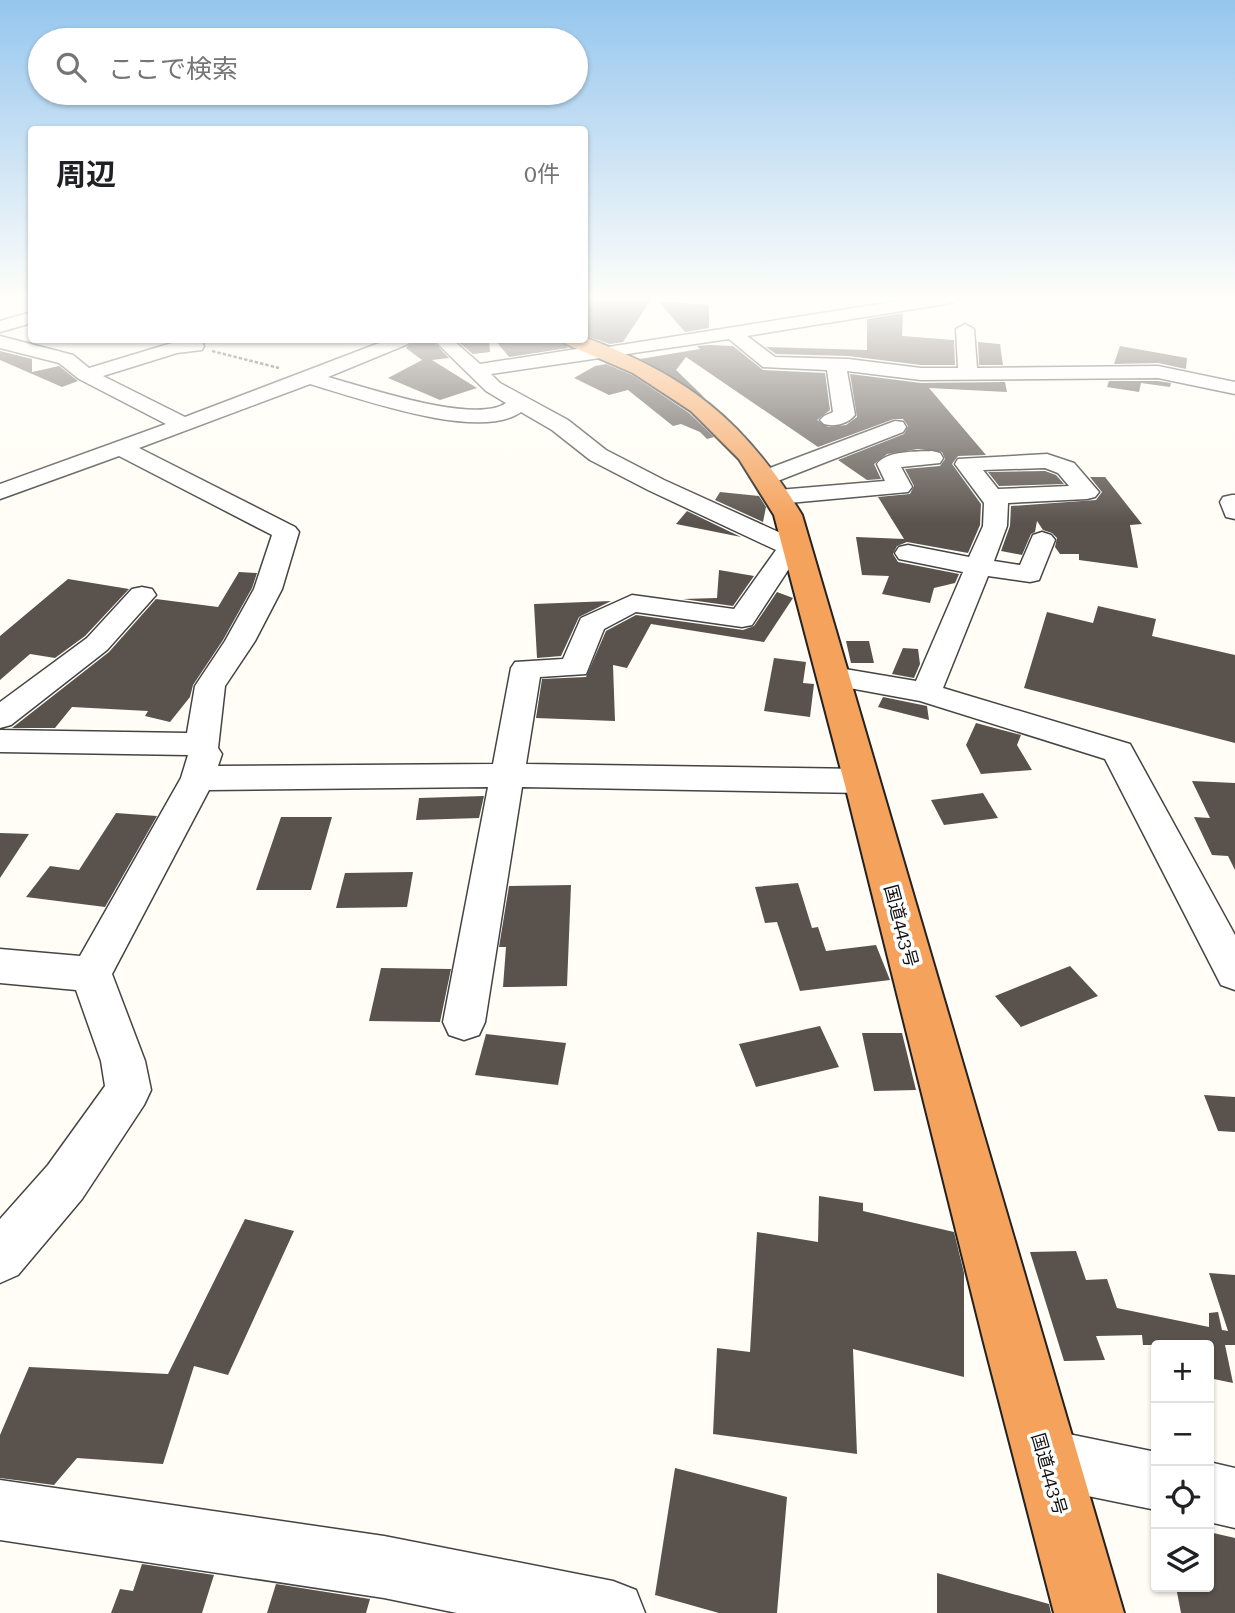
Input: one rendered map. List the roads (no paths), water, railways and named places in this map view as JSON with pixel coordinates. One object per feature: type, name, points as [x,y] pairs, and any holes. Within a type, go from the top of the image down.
[{"type":"highway","name":"国道443号","points":[[648,373],[720,422],[747,450],[788,515],[1044,1458],[1089,1613]]},
{"type":"street","points":[[86,375],[92,373]]},
{"type":"street","points":[[0,492],[321,373]]},
{"type":"street","points":[[479,373],[493,387],[560,425],[598,455],[656,485],[798,550]]},
{"type":"street","points":[[831,420],[844,415],[837,373]]},
{"type":"street","points":[[904,373],[904,397]]},
{"type":"street","points":[[931,373],[1077,373]]},
{"type":"street","points":[[1164,373],[1235,388]]},
{"type":"street","points":[[86,375],[183,424]]},
{"type":"street","points":[[309,378],[421,409],[457,415],[503,415],[520,403]]},
{"type":"street","points":[[772,487],[895,426]]},
{"type":"street","points":[[0,1257],[65,1182],[128,1090],[123,1061],[90,974],[199,763],[210,687],[240,641],[268,589],[286,532],[121,448]]},
{"type":"street","points":[[772,487],[900,487],[888,464],[901,460],[932,458]]},
{"type":"street","points":[[926,693],[995,526],[996,502],[991,497]]},
{"type":"street","points":[[1235,502],[1232,502],[1232,509],[1235,512]]},
{"type":"street","points":[[908,553],[978,568],[1030,573],[1042,540]]},
{"type":"street","points":[[464,1022],[526,668],[575,667],[591,624],[632,603],[742,619],[786,552],[798,550]]},
{"type":"street","points":[[0,719],[97,644],[142,595]]},
{"type":"street","points":[[833,676],[926,693],[1118,752],[1235,973]]},
{"type":"street","points":[[0,741],[198,744],[199,763]]},
{"type":"street","points":[[199,763],[508,775],[862,781]]},
{"type":"street","points":[[0,967],[90,974]]},
{"type":"street","points":[[1044,1458],[1151,1480]]},
{"type":"street","points":[[1214,1493],[1235,1498]]},
{"type":"street","points":[[0,1510],[384,1567],[613,1613]]}]
